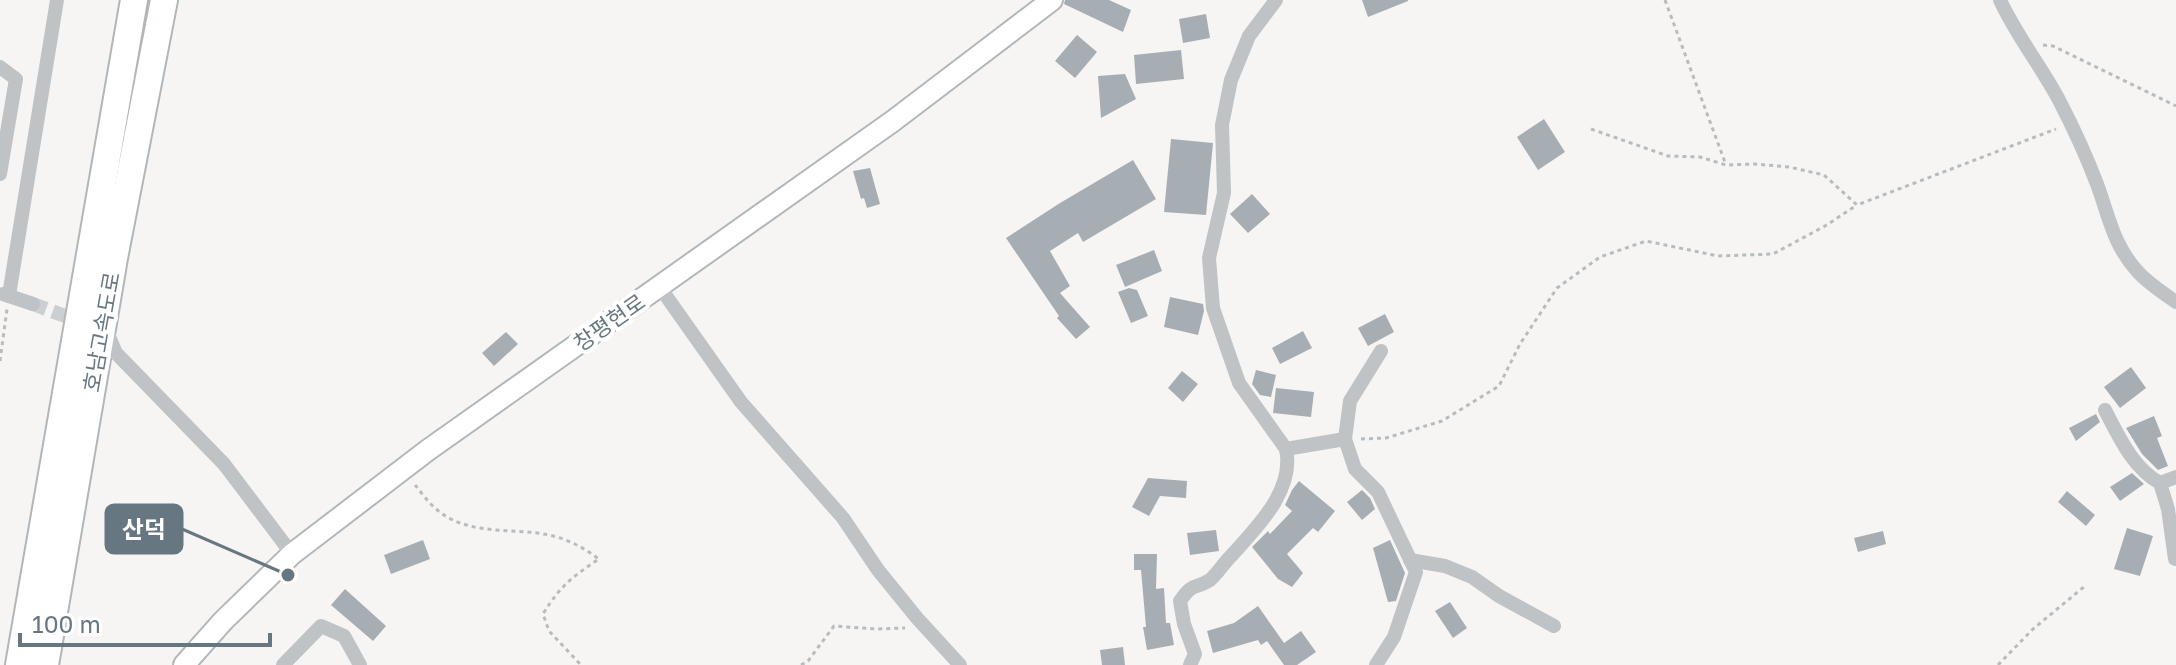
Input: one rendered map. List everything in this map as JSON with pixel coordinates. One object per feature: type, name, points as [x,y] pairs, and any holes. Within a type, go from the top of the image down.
[{"type":"highway","name":"호남고속도로","points":[[19,665],[134,0]]},
{"type":"highway","name":"호남고속도로","points":[[45,665],[114,258],[164,0]]},
{"type":"main road","name":"창평현로","points":[[184,665],[223,621],[292,554],[402,470],[893,121],[1052,0]]},
{"type":"street","points":[[33,304],[4,294],[57,0]]},
{"type":"street","points":[[1190,665],[1195,654],[1184,624],[1180,601],[1189,587],[1210,579],[1262,521],[1278,496],[1288,462],[1286,449],[1239,383],[1213,308],[1209,258],[1224,193],[1222,125],[1231,80],[1249,36],[1276,0]]},
{"type":"street","points":[[2000,0],[2071,124],[2097,183],[2113,235],[2121,250],[2138,272],[2176,302]]},
{"type":"street","points":[[0,67],[16,79],[0,174]]},
{"type":"street","points":[[659,286],[741,402],[843,518],[878,570],[960,665]]},
{"type":"street","points":[[107,332],[116,353],[224,464],[292,554]]},
{"type":"street","points":[[1376,665],[1394,637],[1416,572],[1378,492],[1355,469],[1345,439],[1350,401],[1381,351]]},
{"type":"street","points":[[2105,410],[2125,447],[2148,476],[2160,483],[2168,509],[2175,559]]},
{"type":"street","points":[[1286,449],[1345,439]]},
{"type":"street","points":[[2160,483],[2176,477]]},
{"type":"street","points":[[1410,560],[1445,566],[1472,577],[1499,596],[1554,626]]},
{"type":"street","points":[[283,665],[321,626],[344,636],[360,665]]},
{"type":"path","points":[[1665,0],[1726,165]]},
{"type":"path","points":[[2023,42],[2053,46],[2176,106]]},
{"type":"path","points":[[1345,439],[1386,438],[1442,421],[1499,386],[1520,344],[1557,288],[1600,257],[1646,241],[1718,256],[1773,254],[1857,205],[2071,124]]},
{"type":"path","points":[[1591,129],[1668,156],[1700,157],[1726,165],[1789,167],[1824,175],[1857,205]]},
{"type":"path","points":[[0,361],[4,294]]},
{"type":"path","points":[[402,470],[437,510],[456,520],[481,529],[549,534],[580,545],[599,559],[570,578],[543,614],[549,631],[581,665]]},
{"type":"path","points":[[1998,665],[2033,629],[2085,586]]},
{"type":"path","points":[[801,665],[808,661],[834,626],[876,629],[925,627]]},
{"type":"building","points":[[1065,0],[1109,0],[1131,10],[1123,32],[1064,4]]},
{"type":"building","points":[[1362,0],[1408,0],[1408,1],[1368,17]]},
{"type":"building","points":[[1206,14],[1210,38],[1183,43],[1179,19]]},
{"type":"building","points":[[1077,35],[1097,52],[1075,78],[1055,61]]},
{"type":"building","points":[[1181,50],[1184,79],[1136,84],[1134,55]]},
{"type":"building","points":[[1125,74],[1136,99],[1101,118],[1098,76]]},
{"type":"building","points":[[1544,119],[1565,152],[1538,170],[1517,137]]},
{"type":"building","points":[[1171,139],[1213,143],[1206,215],[1164,212]]},
{"type":"building","points":[[1133,160],[1156,199],[1083,242],[1078,233],[1050,251],[1070,286],[1060,293],[1090,327],[1076,339],[1057,318],[1059,316],[1006,238]]},
{"type":"building","points":[[870,168],[880,204],[867,208],[864,198],[861,199],[853,171]]},
{"type":"building","points":[[1252,194],[1270,214],[1248,233],[1230,214]]},
{"type":"building","points":[[1154,250],[1162,271],[1125,287],[1116,265]]},
{"type":"building","points":[[1129,288],[1137,290],[1148,316],[1131,323],[1118,292]]},
{"type":"building","points":[[1170,297],[1203,304],[1198,335],[1164,327]]},
{"type":"building","points":[[1385,314],[1394,332],[1368,346],[1358,328]]},
{"type":"building","points":[[1303,331],[1312,348],[1280,364],[1272,348]]},
{"type":"building","points":[[506,332],[518,344],[494,366],[482,353]]},
{"type":"building","points":[[2131,367],[2146,388],[2120,408],[2104,387]]},
{"type":"building","points":[[1256,370],[1276,375],[1271,397],[1260,395],[1252,384]]},
{"type":"building","points":[[1182,371],[1198,384],[1183,402],[1168,388]]},
{"type":"building","points":[[1276,388],[1314,392],[1311,417],[1273,413]]},
{"type":"building","points":[[2096,414],[2100,422],[2076,441],[2069,428]]},
{"type":"building","points":[[2154,416],[2162,436],[2157,438],[2168,466],[2158,470],[2142,454],[2126,428]]},
{"type":"building","points":[[2132,473],[2144,484],[2120,501],[2110,487]]},
{"type":"building","points":[[1148,478],[1187,481],[1186,498],[1160,496],[1149,516],[1132,507]]},
{"type":"building","points":[[1299,481],[1335,511],[1318,532],[1313,528],[1287,554],[1303,573],[1292,587],[1278,579],[1252,547],[1292,511],[1285,505]]},
{"type":"building","points":[[1362,490],[1375,509],[1362,520],[1347,502]]},
{"type":"building","points":[[2067,491],[2095,515],[2086,526],[2058,502]]},
{"type":"building","points":[[2127,528],[2153,536],[2140,576],[2114,569]]},
{"type":"building","points":[[1216,530],[1219,551],[1190,555],[1187,533]]},
{"type":"building","points":[[1883,531],[1886,544],[1858,552],[1854,538]]},
{"type":"building","points":[[423,540],[430,559],[391,574],[384,555]]},
{"type":"building","points":[[1390,540],[1405,573],[1396,601],[1388,602],[1373,548]]},
{"type":"building","points":[[1134,554],[1157,554],[1156,589],[1164,588],[1166,623],[1170,623],[1174,645],[1147,650],[1141,570],[1134,570]]},
{"type":"building","points":[[345,589],[386,626],[373,641],[331,605]]},
{"type":"building","points":[[1450,602],[1467,628],[1453,638],[1435,611]]},
{"type":"building","points":[[1258,606],[1284,643],[1301,631],[1316,652],[1297,665],[1284,665],[1267,641],[1261,645],[1258,640],[1213,653],[1207,631],[1234,623]]},
{"type":"building","points":[[1123,647],[1125,665],[1102,665],[1100,650]]},
{"type":"tunnel","points":[[33,304],[81,322]]},
{"type":"place","name":"산덕","points":[[288,575]]}]
